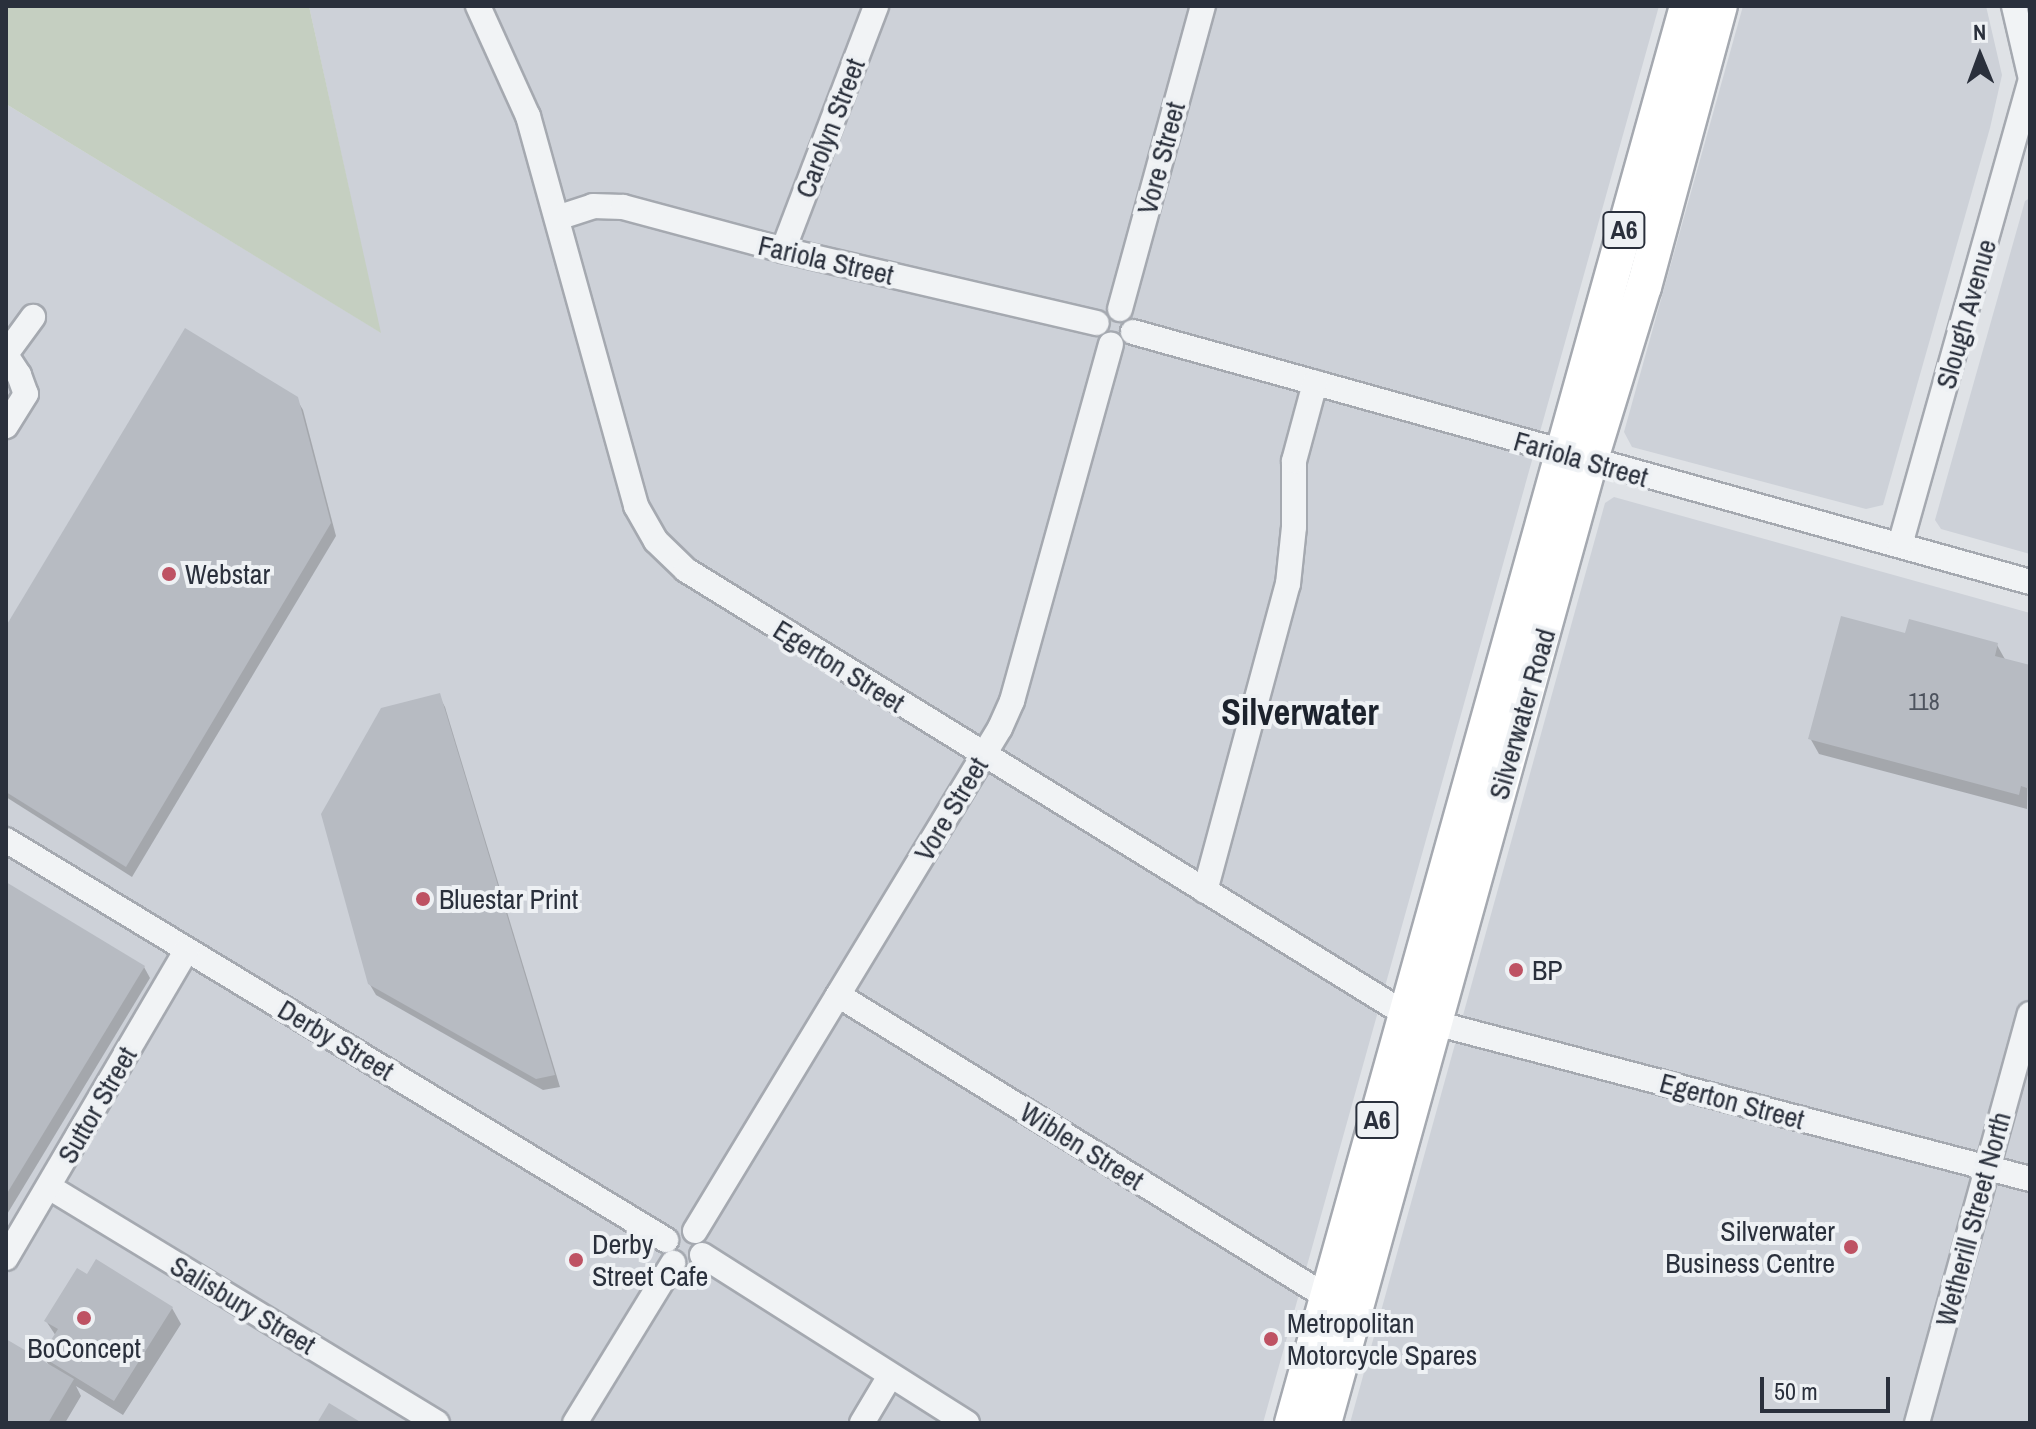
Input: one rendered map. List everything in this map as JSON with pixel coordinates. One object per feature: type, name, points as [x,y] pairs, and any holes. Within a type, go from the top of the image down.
[{"type":"highway","name":"Silverwater Road","points":[[1324,1423],[1421,1019],[1576,458],[1687,6]]},
{"type":"highway","name":"Silverwater Road","points":[[1576,458],[1644,287],[1720,6]]},
{"type":"highway","name":"Silverwater Road","points":[[1292,1423],[1327,1297],[1421,1019]]},
{"type":"street","name":"Egerton Street","points":[[478,6],[528,116],[636,506],[656,541],[686,570],[983,756],[1421,1019],[2030,1179]]},
{"type":"street","name":"Carolyn Street","points":[[783,250],[876,6]]},
{"type":"street","name":"Vore Street","points":[[1120,309],[1203,6]]},
{"type":"street","points":[[2014,6],[2030,75]]},
{"type":"street","name":"Slough Avenue","points":[[1900,545],[2020,163],[2030,82]]},
{"type":"street","name":"Fariola Street","points":[[557,218],[608,205],[783,250],[1097,323]]},
{"type":"street","points":[[1120,309],[1132,321],[1133,332],[1127,341],[1111,345],[1101,340],[1097,323],[1108,310],[1120,309]]},
{"type":"street","points":[[6,426],[26,394],[19,375],[6,355],[33,317]]},
{"type":"street","name":"Fariola Street","points":[[1133,332],[1576,458],[2030,582]]},
{"type":"street","name":"Vore Street","points":[[695,1231],[983,756],[1012,701],[1111,345]]},
{"type":"street","points":[[1205,891],[1288,584],[1294,527],[1294,461],[1315,383]]},
{"type":"street","name":"Derby Street","points":[[6,840],[669,1252]]},
{"type":"street","name":"Suttor Street","points":[[6,1258],[187,950]]},
{"type":"street","name":"Wiblen Street","points":[[838,995],[1327,1297]]},
{"type":"street","name":"Wetherill Street North","points":[[1917,1423],[2030,1014]]},
{"type":"street","name":"Salisbury Street","points":[[49,1187],[437,1423]]},
{"type":"street","points":[[575,1423],[669,1252],[678,1229],[695,1231],[702,1239],[702,1255],[690,1266],[669,1252]]},
{"type":"street","points":[[702,1255],[967,1423]]},
{"type":"street","points":[[862,1423],[890,1376]]},
{"type":"shaded area","points":[[309,6],[1659,6],[1263,1423],[6,1423],[6,104],[380,332]]},
{"type":"shaded area","points":[[1743,6],[1986,6],[2002,75],[1990,128],[1883,505],[1866,509],[1632,447],[1624,432]]},
{"type":"shaded area","points":[[2030,198],[2030,554],[1941,529],[1935,520],[2025,201]]},
{"type":"shaded area","points":[[1614,497],[2030,613],[2030,1423],[1350,1423],[1605,503]]},
{"type":"green space","points":[[6,6],[309,6],[381,333],[6,104]]},
{"type":"building","name":"Webstar","points":[[185,328],[298,397],[331,523],[126,867],[6,792],[6,626]]},
{"type":"building","points":[[1841,616],[1905,633],[1909,619],[1998,643],[1995,656],[2030,665],[2030,789],[2021,786],[2019,795],[1808,739]]},
{"type":"building","name":"Bluestar Print","points":[[440,693],[555,1075],[536,1079],[368,984],[321,814],[381,708]]},
{"type":"building","points":[[6,882],[145,966],[6,1195]]},
{"type":"building","points":[[96,1259],[173,1307],[114,1401],[41,1356],[58,1329],[44,1321],[77,1268],[87,1274]]},
{"type":"building","points":[[6,1339],[74,1379],[48,1423],[6,1422]]},
{"type":"building","points":[[329,1403],[362,1423],[317,1423]]},
{"type":"place","name":"Webstar","points":[[169,574]]},
{"type":"place","name":"Bluestar Print","points":[[423,899]]},
{"type":"place","name":"BP","points":[[1516,970]]},
{"type":"place","name":"Silverwater Business Centre","points":[[1851,1247]]},
{"type":"place","name":"Derby Street Cafe","points":[[576,1260]]},
{"type":"place","name":"BoConcept","points":[[84,1318]]},
{"type":"place","name":"Metropolitan Motorcycle Spares","points":[[1271,1339]]},
{"type":"district","name":"Silverwater","points":[[1300,713]]}]
